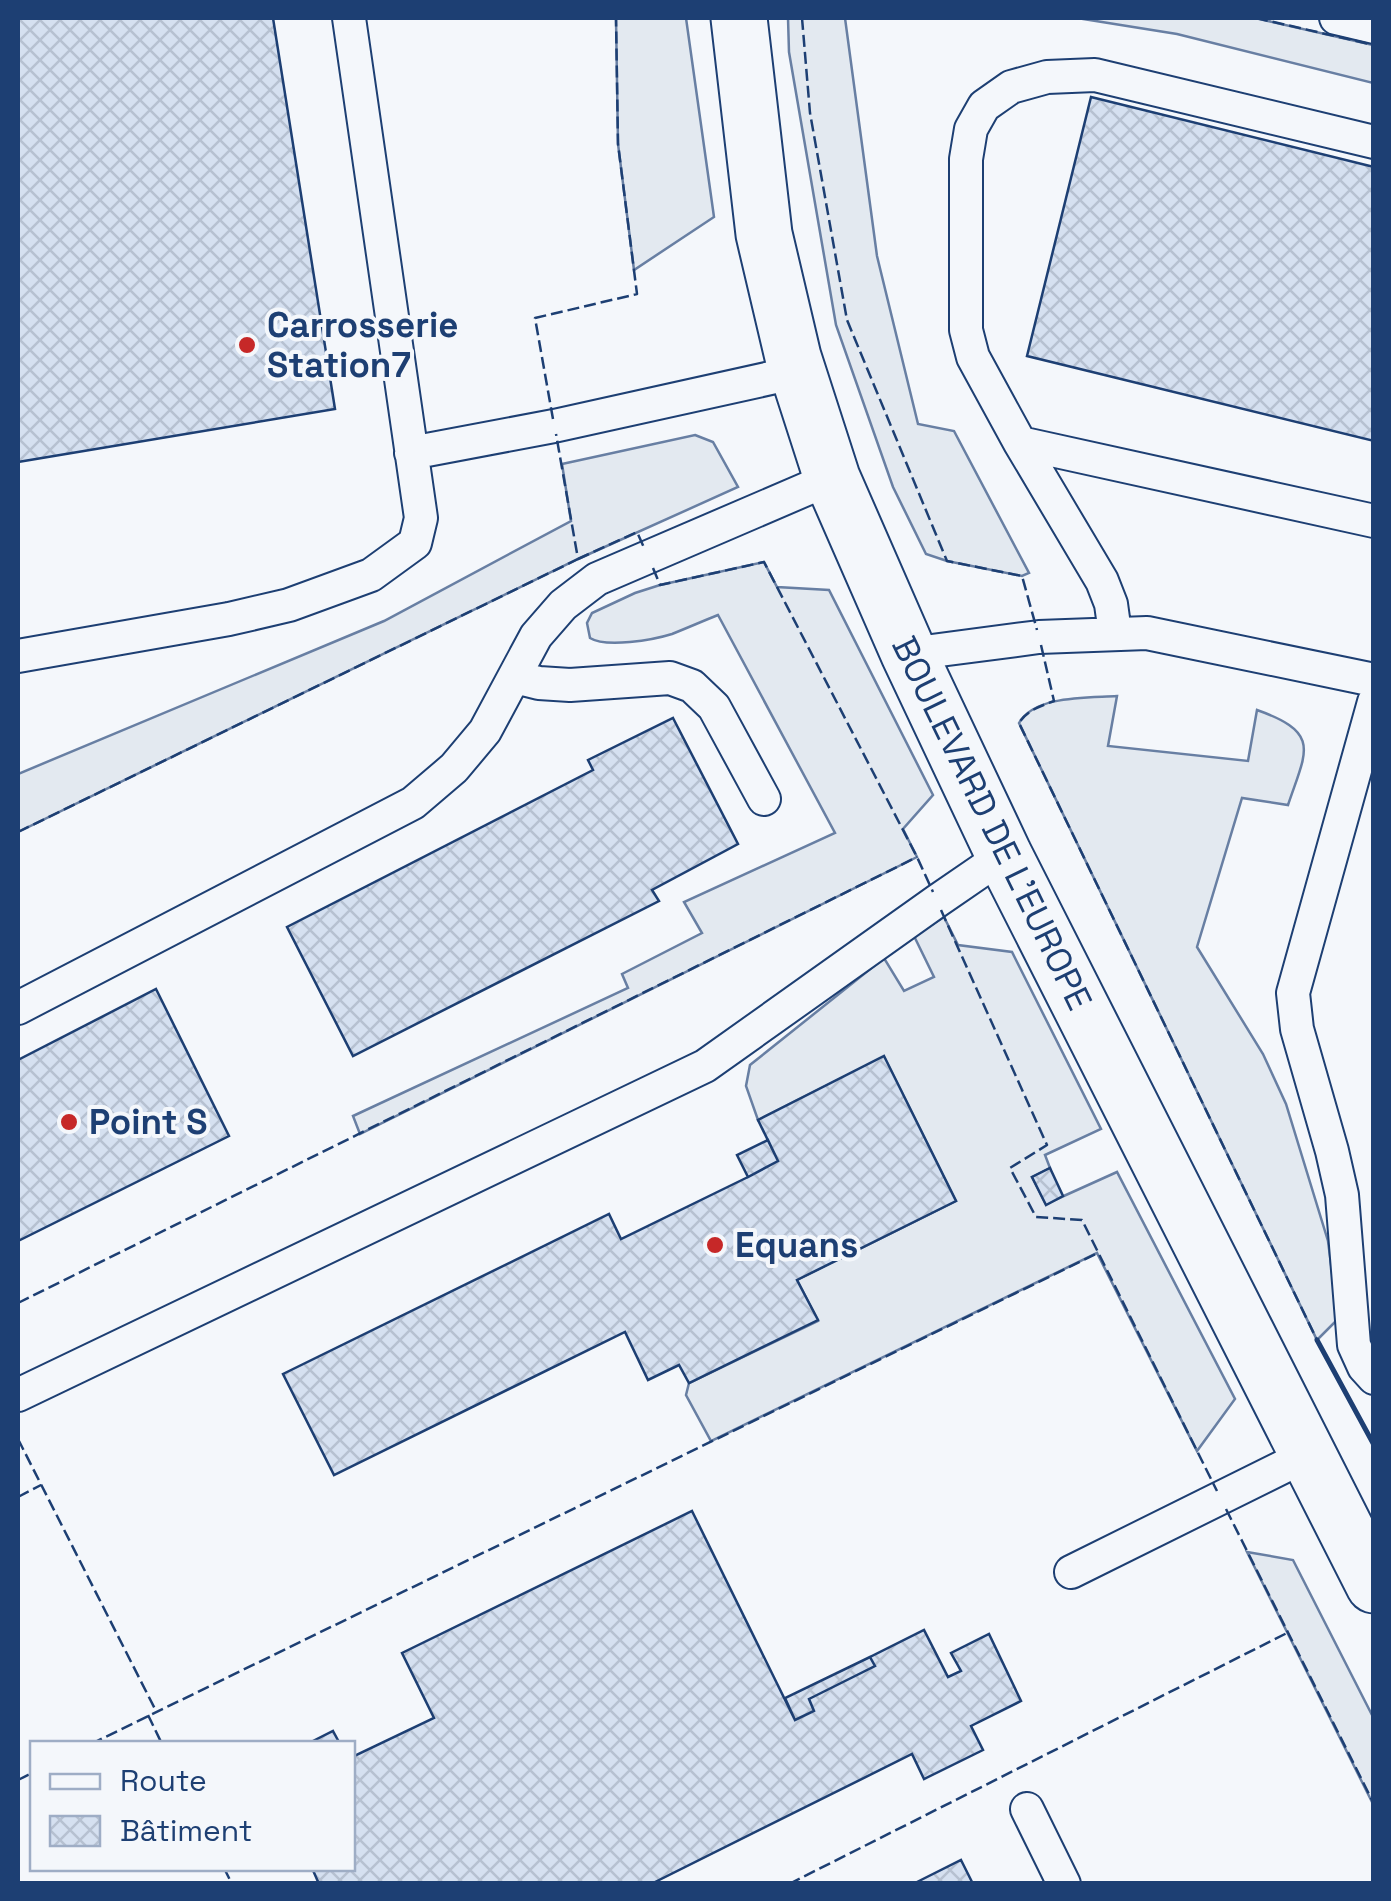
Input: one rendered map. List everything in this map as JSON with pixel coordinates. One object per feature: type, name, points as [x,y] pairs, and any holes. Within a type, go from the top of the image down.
[{"type":"street","name":"BOULEVARD DE L'EUROPE","points":[[739,18],[764,234],[798,372],[832,478],[1004,856],[1374,1585]]},
{"type":"lane","points":[[18,656],[288,605],[371,575],[414,543],[421,518],[350,18]]},
{"type":"lane","points":[[1336,18],[1374,26]]},
{"type":"lane","points":[[1115,633],[1111,604],[1102,581],[973,357],[966,330],[966,159],[971,129],[984,106],[1011,87],[1047,77],[1095,75],[1374,142]]},
{"type":"lane","points":[[411,452],[554,426],[798,372]]},
{"type":"lane","points":[[1020,443],[1374,521]]},
{"type":"lane","points":[[18,1008],[413,803],[454,768],[484,731],[536,636],[562,605],[597,579],[832,478]]},
{"type":"lane","points":[[909,654],[1039,637],[1147,633],[1374,680]]},
{"type":"lane","points":[[515,677],[570,686],[670,678],[692,686],[714,707],[764,799]]},
{"type":"lane","points":[[1374,702],[1294,993],[1296,1029],[1342,1195],[1354,1346],[1374,1378]]},
{"type":"lane","points":[[18,1395],[706,1066],[1004,856]]},
{"type":"lane","points":[[1071,1572],[1307,1455]]},
{"type":"lane","points":[[1027,1809],[1064,1884]]},
{"type":"shaded area","points":[[616,18],[686,18],[714,217],[634,270],[618,144]]},
{"type":"shaded area","points":[[788,18],[845,18],[877,256],[918,424],[954,431],[1029,573],[1022,576],[926,554],[893,487],[836,325],[789,52]]},
{"type":"shaded area","points":[[1077,18],[1255,18],[1373,45],[1373,83],[1177,34]]},
{"type":"shaded area","points":[[695,435],[713,442],[738,487],[578,559],[18,832],[18,774],[384,621],[571,521],[562,464]]},
{"type":"shaded area","points":[[764,562],[777,587],[829,590],[933,795],[903,829],[917,857],[360,1134],[353,1116],[628,988],[622,974],[702,933],[684,902],[835,833],[718,615],[653,639],[618,643],[590,638],[587,623],[592,613],[635,593]]},
{"type":"shaded area","points":[[1117,696],[1108,746],[1248,761],[1257,710],[1292,727],[1304,746],[1288,805],[1242,798],[1197,947],[1263,1054],[1286,1104],[1328,1241],[1338,1319],[1317,1340],[1019,723],[1037,707],[1049,703]]},
{"type":"shaded area","points":[[944,917],[958,945],[1012,952],[1101,1129],[1045,1155],[1050,1168],[1032,1177],[1046,1204],[1117,1172],[1235,1399],[1197,1451],[1097,1253],[711,1441],[686,1395],[689,1383],[818,1321],[797,1280],[956,1201],[884,1057],[758,1120],[746,1086],[750,1065],[884,958],[904,991],[934,977],[914,936]]},
{"type":"shaded area","points":[[1247,1552],[1293,1560],[1373,1717],[1373,1804]]},
{"type":"building","points":[[18,18],[273,18],[335,409],[18,462]]},
{"type":"building","points":[[1091,97],[1374,167],[1374,441],[1027,356]]},
{"type":"building","points":[[673,718],[738,844],[652,890],[659,901],[353,1056],[287,927],[593,770],[588,760]]},
{"type":"building","points":[[156,989],[229,1136],[18,1241],[18,1060]]},
{"type":"building","points":[[884,1056],[956,1201],[797,1280],[818,1320],[689,1383],[679,1365],[648,1380],[625,1332],[334,1475],[283,1374],[609,1214],[621,1239],[748,1177],[778,1161],[758,1120]]},
{"type":"building","points":[[768,1140],[778,1161],[748,1177],[737,1155]]},
{"type":"building","points":[[1050,1168],[1063,1196],[1046,1205],[1032,1177]]},
{"type":"building","points":[[692,1511],[795,1720],[814,1711],[809,1699],[875,1666],[870,1657],[924,1630],[948,1677],[961,1671],[951,1653],[989,1634],[1021,1701],[971,1726],[983,1750],[924,1779],[912,1754],[651,1884],[319,1884],[313,1871],[355,1871],[355,1756],[434,1718],[402,1653]]},
{"type":"building","points":[[870,1657],[875,1666],[809,1699],[814,1711],[795,1720],[785,1698]]},
{"type":"building","points":[[333,1731],[338,1741],[313,1741]]},
{"type":"building","points":[[961,1860],[973,1884],[913,1884]]},
{"type":"fence","points":[[553,419],[535,318],[637,294],[618,144],[616,18]]},
{"type":"fence","points":[[802,18],[810,113],[847,320],[947,561],[1022,576],[1037,630]]},
{"type":"fence","points":[[1256,18],[1374,45]]},
{"type":"fence","points":[[18,832],[578,559],[556,434]]},
{"type":"fence","points":[[578,559],[637,532],[645,550]]},
{"type":"fence","points":[[653,568],[660,585],[764,562],[933,892]]},
{"type":"fence","points":[[1041,645],[1054,701],[1030,712],[1019,723],[1317,1340]]},
{"type":"fence","points":[[18,1303],[917,857]]},
{"type":"fence","points":[[941,910],[1047,1145],[1010,1168],[1036,1217],[1082,1220],[1217,1491]]},
{"type":"fence","points":[[97,1741],[1098,1253]]},
{"type":"fence","points":[[18,1439],[156,1711]]},
{"type":"fence","points":[[18,1497],[41,1485]]},
{"type":"fence","points":[[1226,1509],[1374,1804]]},
{"type":"fence","points":[[789,1884],[1287,1633]]},
{"type":"fence","points":[[148,1715],[161,1741]]},
{"type":"fence","points":[[18,1780],[30,1774]]},
{"type":"fence","points":[[226,1871],[232,1884]]},
{"type":"wall","points":[[1317,1340],[1374,1445]]},
{"type":"place","name":"Carrosserie Station7","points":[[247,345]]},
{"type":"place","name":"Point S","points":[[69,1122]]},
{"type":"place","name":"Equans","points":[[715,1245]]}]
